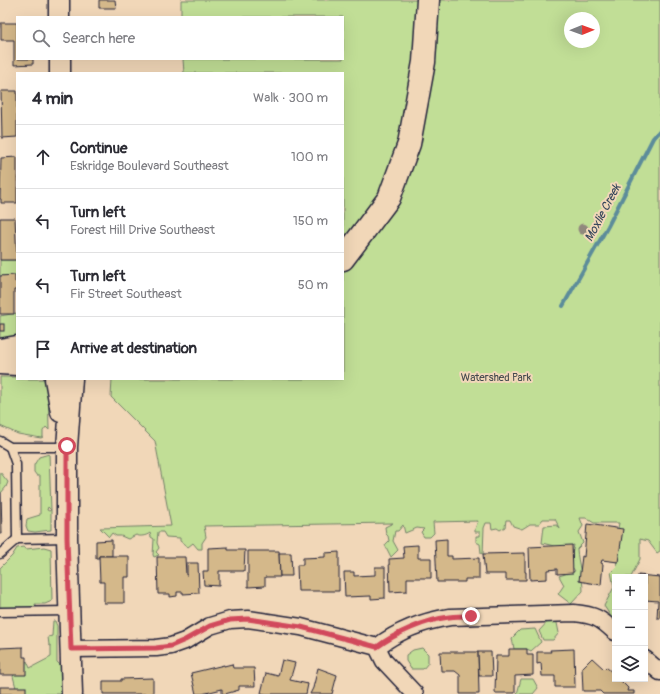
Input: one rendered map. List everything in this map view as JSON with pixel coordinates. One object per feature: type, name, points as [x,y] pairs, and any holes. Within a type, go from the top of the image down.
[{"type":"main road","points":[[344,258],[389,198],[409,144],[424,62],[428,0]]},
{"type":"main road","points":[[0,350],[16,347]]},
{"type":"main road","points":[[0,363],[16,364]]},
{"type":"street","points":[[59,0],[59,16]]},
{"type":"street","points":[[60,60],[60,72]]},
{"type":"street","points":[[55,380],[67,446]]},
{"type":"street","points":[[72,380],[67,446],[67,538],[72,694]]},
{"type":"street","points":[[377,647],[390,637],[434,620],[450,617],[547,614],[590,615],[601,620],[612,629]]},
{"type":"street","points":[[71,649],[156,648],[171,646],[210,626],[230,620],[248,619],[301,627],[377,647],[384,661],[415,694]]},
{"type":"street","points":[[648,662],[660,672]]},
{"type":"lane","points":[[0,441],[10,447],[67,446]]},
{"type":"lane","points":[[10,447],[16,464],[18,539]]},
{"type":"lane","points":[[0,554],[18,539],[67,538]]},
{"type":"lane","points":[[0,612],[70,611]]},
{"type":"green space","name":"Watershed Park","points":[[181,0],[660,0],[660,551],[657,553],[648,541],[640,539],[640,559],[632,574],[612,574],[612,577],[611,572],[617,566],[613,540],[617,533],[619,523],[594,523],[586,518],[580,518],[583,526],[579,532],[583,543],[577,549],[583,591],[571,604],[558,594],[564,585],[559,576],[575,571],[570,564],[574,545],[562,548],[542,543],[544,526],[557,525],[560,529],[555,519],[543,519],[539,524],[530,524],[522,529],[513,526],[510,520],[506,520],[505,527],[500,530],[497,528],[492,529],[491,523],[486,523],[484,528],[483,554],[481,553],[480,544],[476,542],[476,536],[480,536],[480,532],[475,532],[478,521],[433,522],[434,533],[430,537],[424,537],[421,532],[424,529],[417,528],[405,533],[403,525],[398,531],[395,531],[393,541],[398,550],[391,557],[385,545],[389,541],[385,527],[393,523],[204,526],[206,537],[202,543],[202,549],[198,549],[193,543],[188,547],[180,541],[180,538],[166,537],[163,532],[158,532],[157,543],[159,548],[156,552],[159,555],[154,557],[154,539],[151,537],[150,533],[143,536],[136,535],[128,539],[121,536],[116,536],[112,533],[109,537],[100,528],[171,526],[155,441],[111,397],[112,380],[344,380],[344,72],[184,72],[183,60],[344,60],[344,16],[181,16]]},
{"type":"green space","points":[[0,260],[16,260],[16,276],[0,276]]},
{"type":"green space","points":[[16,313],[16,336],[0,338],[0,316]]},
{"type":"green space","points":[[0,377],[16,377],[16,380],[45,380],[48,383],[49,430],[46,427],[43,431],[43,437],[41,438],[18,434],[0,426]]},
{"type":"green space","points":[[49,454],[51,510],[51,530],[35,532],[28,531],[26,526],[27,519],[40,515],[40,476],[37,476],[34,472],[34,465],[39,457]]},
{"type":"green space","points":[[0,472],[8,482],[1,493],[0,493]]},
{"type":"green space","points":[[23,547],[26,549],[44,547],[51,549],[52,601],[45,604],[35,604],[36,609],[0,610],[0,568],[12,556],[17,548]]},
{"type":"green space","points":[[612,591],[612,618],[604,606]]},
{"type":"green space","points":[[551,618],[557,623],[559,633],[553,640],[543,640],[539,631]]},
{"type":"green space","points":[[53,621],[55,621],[57,626],[57,662],[68,672],[67,694],[21,694],[16,688],[13,676],[27,661],[30,668],[51,657],[51,646],[49,645],[48,637],[52,636]]},
{"type":"green space","points":[[535,629],[541,642],[531,651],[527,649],[514,649],[512,638],[520,630]]},
{"type":"green space","points":[[422,648],[428,654],[428,663],[423,669],[411,669],[406,661],[406,655],[413,650]]},
{"type":"green space","points":[[521,679],[533,679],[538,688],[533,694],[517,694]]},
{"type":"building","points":[[99,0],[115,0],[116,8],[99,8]]},
{"type":"building","points":[[1,23],[16,23],[16,60],[33,60],[33,64],[14,65],[14,40],[1,40]]},
{"type":"building","points":[[1,91],[16,91],[16,137],[2,138]]},
{"type":"building","points":[[16,157],[16,203],[1,203],[1,158]]},
{"type":"building","points":[[0,218],[15,218],[16,260],[0,260]]},
{"type":"building","points":[[15,275],[16,290],[14,290],[14,314],[0,314],[0,276]]},
{"type":"building","points":[[0,324],[4,324],[4,331],[0,331]]},
{"type":"building","points":[[1,493],[2,534],[0,534]]},
{"type":"building","points":[[587,524],[623,529],[618,562],[602,560],[601,585],[579,581],[582,556],[584,557]]},
{"type":"building","points":[[447,539],[447,556],[452,556],[452,559],[479,558],[479,579],[465,579],[465,582],[437,582],[435,540]]},
{"type":"building","points":[[112,540],[112,556],[99,556],[99,558],[96,558],[96,541]]},
{"type":"building","points":[[418,545],[418,558],[431,558],[431,578],[407,578],[407,591],[390,592],[389,559],[404,558],[403,546]]},
{"type":"building","points":[[572,545],[573,573],[557,574],[557,569],[547,570],[547,579],[530,580],[529,547]]},
{"type":"building","points":[[228,547],[228,550],[245,550],[244,571],[219,571],[219,586],[204,585],[203,571],[208,571],[208,548]]},
{"type":"building","points":[[248,551],[279,551],[280,577],[265,577],[265,586],[248,587]]},
{"type":"building","points":[[339,552],[339,591],[298,591],[297,565],[303,565],[303,558],[325,557],[325,553]]},
{"type":"building","points":[[279,553],[291,553],[292,576],[280,576]]},
{"type":"building","points":[[525,553],[526,580],[506,580],[506,574],[485,574],[483,554]]},
{"type":"building","points":[[99,556],[129,556],[129,577],[124,577],[124,603],[104,603],[104,582],[100,582]]},
{"type":"building","points":[[157,557],[185,557],[186,575],[187,563],[198,563],[199,593],[183,594],[183,592],[177,592],[177,596],[170,597],[170,594],[158,594]]},
{"type":"building","points":[[375,567],[385,567],[385,598],[371,599],[371,596],[345,597],[344,572],[354,572],[354,576],[375,575]]},
{"type":"building","points":[[648,576],[660,577],[660,618],[657,618],[658,601],[648,600]]},
{"type":"building","points":[[23,647],[23,657],[26,657],[26,675],[0,675],[0,648]]},
{"type":"building","points":[[509,649],[527,649],[527,655],[533,655],[533,675],[515,676],[515,693],[495,693],[496,656],[509,656]]},
{"type":"building","points":[[574,649],[575,687],[555,687],[555,676],[542,676],[541,663],[537,664],[537,652]]},
{"type":"building","points":[[440,652],[478,652],[479,694],[460,694],[460,675],[455,671],[441,671]]},
{"type":"building","points":[[478,652],[491,652],[492,676],[479,676]]},
{"type":"building","points":[[592,658],[604,669],[606,667],[612,672],[612,682],[622,682],[628,688],[627,691],[634,691],[634,694],[603,694],[600,691],[583,691],[582,668]]},
{"type":"building","points":[[282,660],[295,663],[290,680],[308,684],[306,694],[261,693],[266,673],[278,676]]},
{"type":"building","points":[[232,664],[233,668],[254,668],[255,686],[239,686],[239,690],[225,694],[222,694],[222,689],[196,694],[191,673]]},
{"type":"building","points":[[318,668],[337,675],[332,694],[310,694]]},
{"type":"building","points":[[153,678],[153,694],[103,694],[103,681]]},
{"type":"building","points":[[0,687],[26,687],[26,694],[0,694]]},
{"type":"waterway","name":"Moxlie Creek","points":[[563,306],[608,226],[653,138],[660,130]]},
{"type":"route","points":[[67,446],[67,538],[71,649],[156,648],[171,646],[210,626],[230,620],[248,619],[301,627],[377,647],[390,637],[434,620],[450,617],[471,616]]}]
